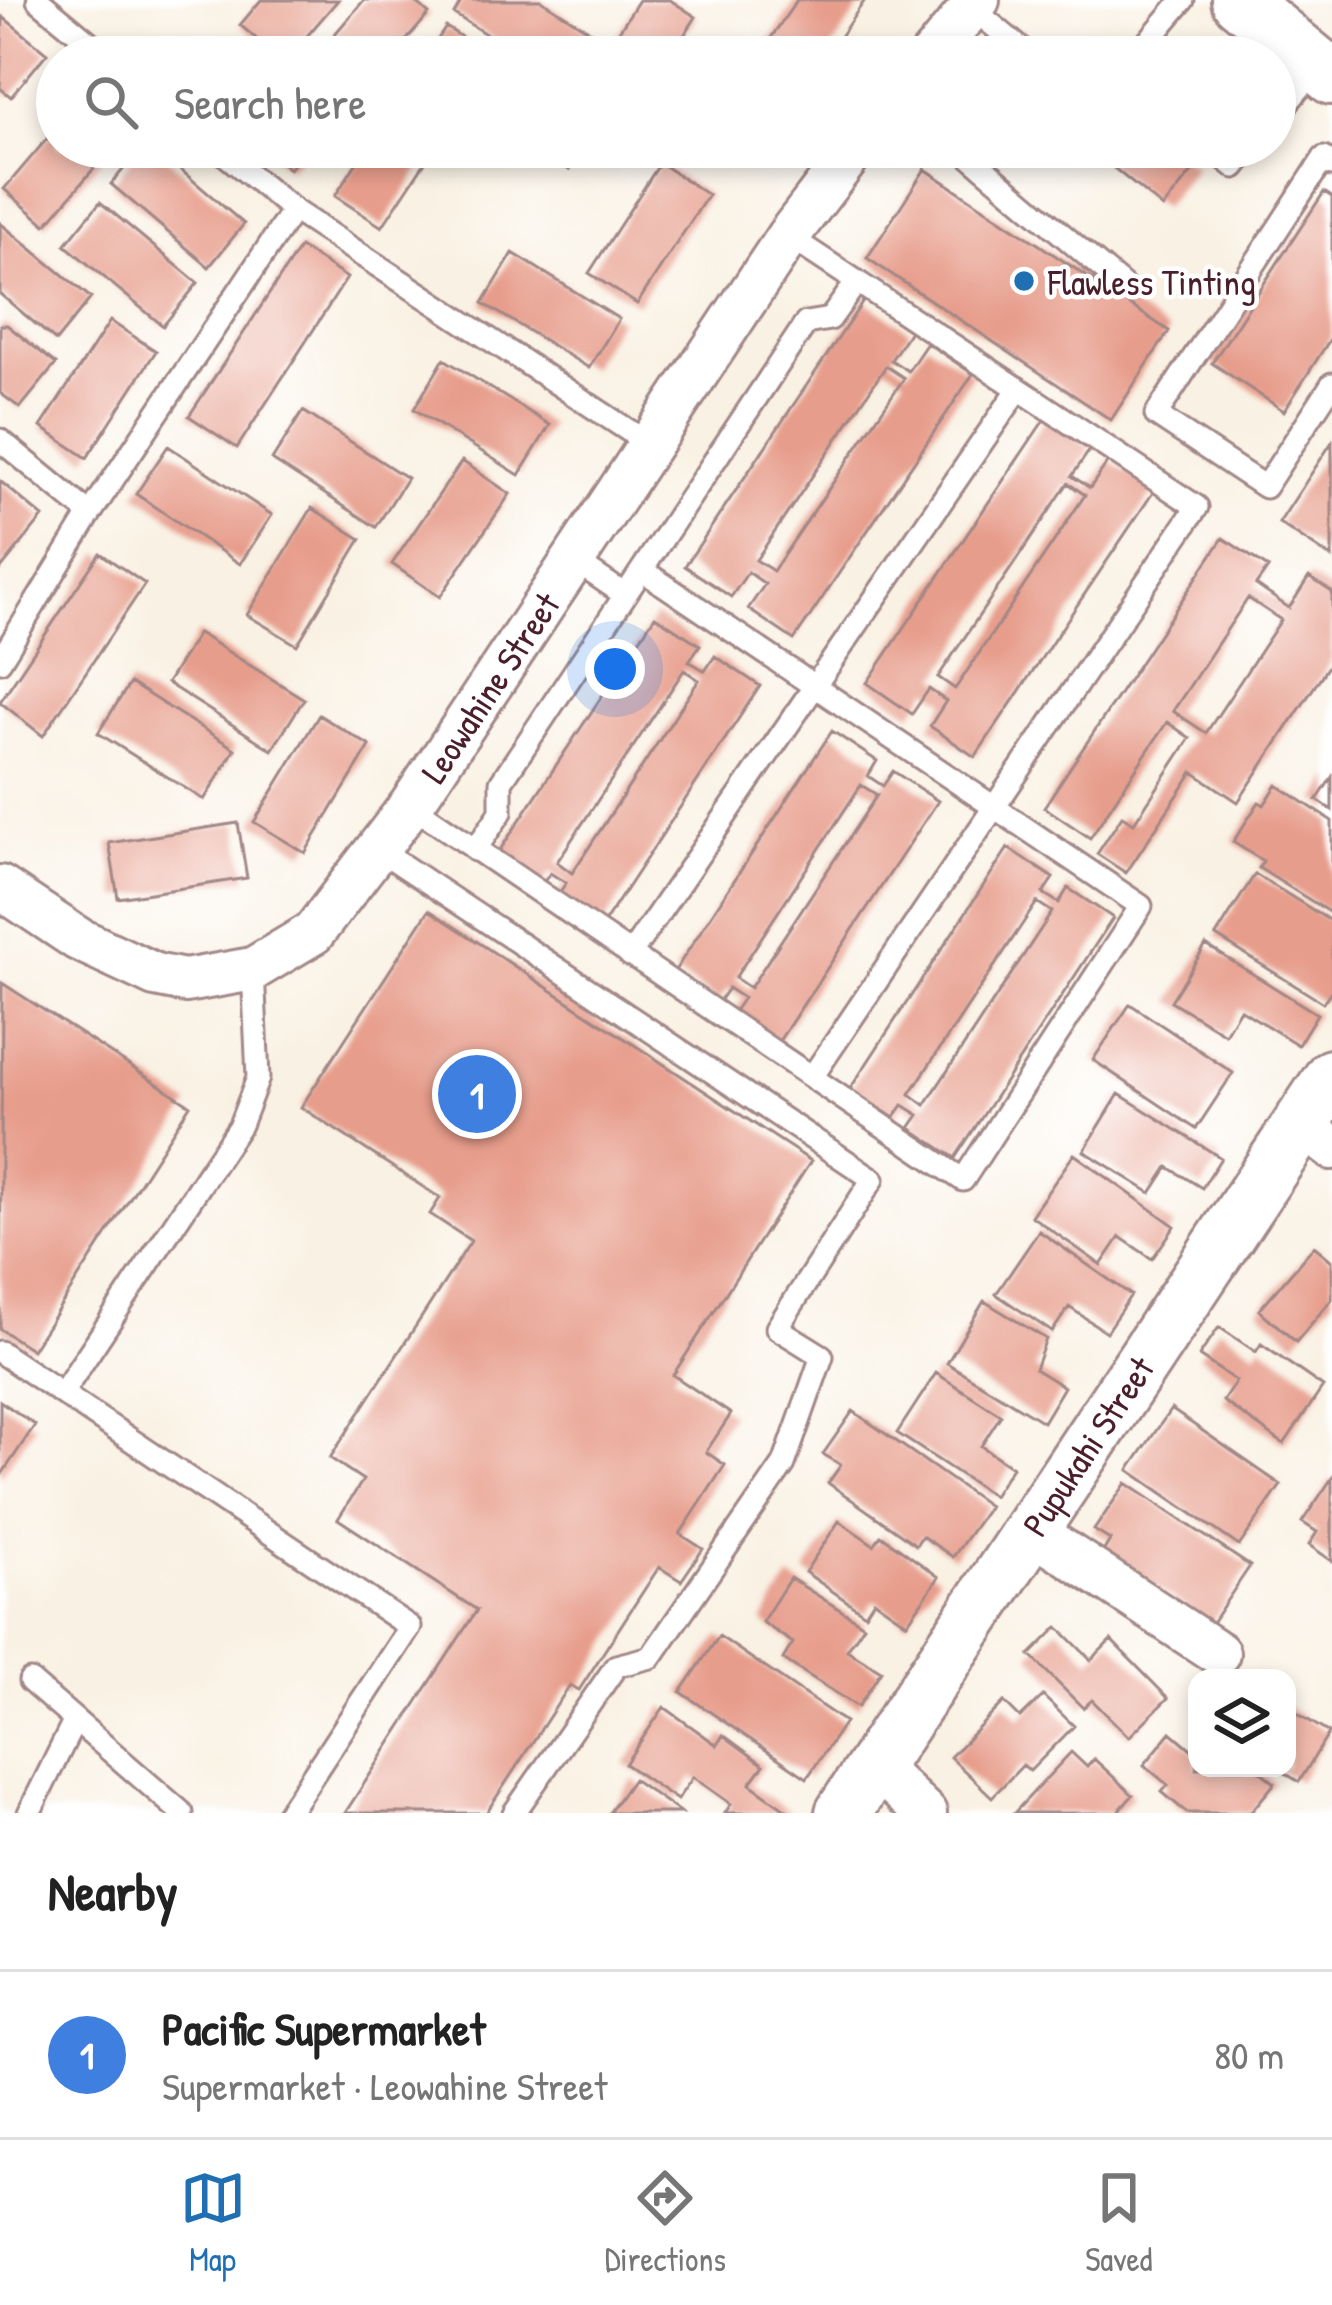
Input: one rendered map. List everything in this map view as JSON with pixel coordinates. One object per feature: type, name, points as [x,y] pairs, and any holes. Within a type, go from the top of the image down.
[{"type":"street","points":[[1239,0],[1282,36]]},
{"type":"street","points":[[948,36],[975,4]]},
{"type":"street","points":[[1296,48],[1325,72]]},
{"type":"street","name":"Leowahine Street","points":[[0,887],[78,938],[155,975],[185,981],[253,969],[314,933],[411,805],[788,236],[840,168]]},
{"type":"street","name":"Pupukahi Street","points":[[843,1813],[1030,1530],[1316,1136],[1332,1077]]},
{"type":"street","points":[[1030,1530],[1218,1653]]},
{"type":"street","points":[[875,1766],[925,1813]]},
{"type":"lane","points":[[38,0],[82,36]]},
{"type":"lane","points":[[1159,36],[1183,0]]},
{"type":"lane","points":[[975,4],[1009,36]]},
{"type":"lane","points":[[1296,99],[1325,72]]},
{"type":"lane","points":[[1332,165],[1324,158],[1156,415],[1265,487],[1332,384]]},
{"type":"lane","points":[[241,168],[293,211],[649,444]]},
{"type":"lane","points":[[984,168],[1123,286]]},
{"type":"lane","points":[[0,661],[90,514],[293,211]]},
{"type":"lane","points":[[788,236],[1197,507],[812,1078]]},
{"type":"lane","points":[[475,850],[502,812],[501,782],[806,323],[830,319],[856,284]]},
{"type":"lane","points":[[630,955],[1018,390]]},
{"type":"lane","points":[[0,440],[90,514]]},
{"type":"lane","points":[[572,560],[625,595]]},
{"type":"lane","points":[[411,805],[963,1180],[1141,906],[642,570]]},
{"type":"lane","points":[[378,850],[873,1179],[777,1328],[822,1357],[784,1464],[651,1657],[616,1666],[514,1813]]},
{"type":"lane","points":[[63,1393],[240,1125],[258,1078],[253,969]]},
{"type":"lane","points":[[0,1352],[410,1627],[288,1813]]},
{"type":"lane","points":[[30,1681],[182,1813]]},
{"type":"lane","points":[[29,1813],[75,1720]]},
{"type":"building","points":[[261,0],[338,0],[307,36],[253,36],[240,25]]},
{"type":"building","points":[[364,0],[413,0],[429,14],[410,36],[333,36]]},
{"type":"building","points":[[462,0],[541,0],[590,31],[587,36],[489,36],[454,14]]},
{"type":"building","points":[[639,0],[670,0],[696,17],[684,36],[616,36]]},
{"type":"building","points":[[797,0],[865,0],[840,36],[772,36]]},
{"type":"building","points":[[3,17],[36,44],[36,66],[11,97],[0,88]]},
{"type":"building","points":[[36,152],[36,168],[94,168],[46,225],[4,189]]},
{"type":"building","points":[[124,168],[179,168],[244,224],[209,267],[111,184]]},
{"type":"building","points":[[353,168],[421,168],[382,227],[335,196]]},
{"type":"building","points":[[657,168],[668,168],[708,195],[637,304],[589,273]]},
{"type":"building","points":[[1114,168],[1195,168],[1163,208]]},
{"type":"building","points":[[925,169],[1169,331],[1111,420],[867,258]]},
{"type":"building","points":[[1324,192],[1332,197],[1332,336],[1284,411],[1212,363]]},
{"type":"building","points":[[100,202],[198,283],[163,326],[65,245]]},
{"type":"building","points":[[0,223],[91,298],[56,341],[0,294]]},
{"type":"building","points":[[300,247],[347,278],[237,448],[189,416]]},
{"type":"building","points":[[513,253],[619,319],[589,368],[483,303]]},
{"type":"building","points":[[864,300],[910,331],[891,360],[908,371],[927,343],[973,374],[794,640],[748,609],[765,584],[748,572],[731,597],[685,566]],"holes":[[[886,366],[904,378],[773,571],[756,560]]]},
{"type":"building","points":[[110,321],[156,351],[87,458],[41,427]]},
{"type":"building","points":[[0,325],[7,325],[56,364],[20,408],[0,393]]},
{"type":"building","points":[[444,359],[550,425],[519,475],[414,409]]},
{"type":"building","points":[[303,411],[407,478],[376,527],[272,460]]},
{"type":"building","points":[[1046,417],[1091,448],[1072,476],[1090,488],[1109,460],[1154,491],[975,757],[930,726],[946,701],[929,689],[912,714],[867,683]],"holes":[[[1068,483],[1085,495],[955,689],[938,677]]]},
{"type":"building","points":[[1332,442],[1332,558],[1279,523]]},
{"type":"building","points":[[168,446],[272,515],[240,564],[136,494]]},
{"type":"building","points":[[462,461],[510,494],[440,597],[392,564]]},
{"type":"building","points":[[0,481],[43,517],[0,570]]},
{"type":"building","points":[[312,508],[361,539],[297,645],[247,615]]},
{"type":"building","points":[[1223,538],[1268,568],[1256,585],[1289,608],[1309,577],[1332,592],[1332,660],[1238,802],[1193,772],[1126,873],[1097,854],[1122,816],[1134,823],[1190,738],[1167,722],[1090,838],[1044,807]],"holes":[[[1248,598],[1281,620],[1206,733],[1173,711]]]},
{"type":"building","points":[[100,553],[145,584],[43,736],[0,702]]},
{"type":"building","points":[[655,616],[700,645],[689,661],[705,671],[715,656],[760,686],[602,926],[557,896],[566,883],[550,873],[541,886],[496,856]],"holes":[[[684,670],[699,680],[572,873],[557,862]]]},
{"type":"building","points":[[198,633],[304,699],[272,750],[167,683]]},
{"type":"building","points":[[130,683],[235,749],[204,800],[98,733]]},
{"type":"building","points":[[319,715],[370,746],[305,853],[254,822]]},
{"type":"building","points":[[832,731],[877,761],[868,776],[883,786],[893,771],[938,801],[779,1041],[734,1011],[743,998],[728,988],[719,1001],[674,972]],"holes":[[[861,785],[877,795],[750,988],[735,978]]]},
{"type":"building","points":[[1332,777],[1332,810],[1317,800]]},
{"type":"building","points":[[1277,785],[1332,821],[1332,914],[1259,868],[1263,861],[1233,842],[1259,802],[1264,805]]},
{"type":"building","points":[[238,823],[247,878],[118,898],[109,843]]},
{"type":"building","points":[[1008,848],[1053,878],[1043,893],[1059,903],[1068,888],[1113,918],[955,1158],[910,1128],[919,1115],[903,1105],[894,1118],[850,1089]],"holes":[[[1037,902],[1052,912],[925,1105],[910,1094]]]},
{"type":"building","points":[[1255,874],[1332,922],[1332,989],[1323,1003],[1216,936]]},
{"type":"building","points":[[429,910],[811,1161],[673,1375],[731,1414],[706,1452],[725,1465],[680,1534],[703,1549],[681,1581],[659,1567],[579,1690],[570,1685],[486,1813],[345,1813],[477,1610],[338,1519],[363,1480],[330,1458],[471,1241],[430,1214],[440,1198],[301,1107]]},
{"type":"building","points":[[1206,945],[1317,1014],[1298,1045],[1240,1009],[1225,1034],[1171,1001]]},
{"type":"building","points":[[2,983],[190,1105],[32,1350],[0,1329]]},
{"type":"building","points":[[1130,1004],[1233,1073],[1196,1129],[1093,1060]]},
{"type":"building","points":[[1119,1094],[1221,1158],[1202,1188],[1168,1167],[1151,1193],[1084,1151]]},
{"type":"building","points":[[1074,1154],[1175,1226],[1152,1259],[1120,1237],[1101,1265],[1031,1216]]},
{"type":"building","points":[[1039,1231],[1131,1295],[1106,1332],[1069,1307],[1052,1332],[996,1294]]},
{"type":"building","points":[[1314,1246],[1332,1261],[1332,1299],[1296,1342],[1259,1310]]},
{"type":"building","points":[[984,1301],[1046,1339],[1035,1369],[1064,1387],[1043,1422],[947,1363]]},
{"type":"building","points":[[1219,1327],[1256,1352],[1261,1344],[1323,1387],[1284,1444],[1223,1401],[1236,1381],[1199,1356]]},
{"type":"building","points":[[936,1373],[1001,1415],[981,1446],[1012,1467],[993,1496],[897,1433]]},
{"type":"building","points":[[0,1401],[35,1425],[0,1477]]},
{"type":"building","points":[[1171,1409],[1281,1485],[1239,1546],[1129,1470]]},
{"type":"building","points":[[853,1411],[989,1506],[953,1557],[922,1536],[916,1545],[828,1483],[841,1465],[823,1454]]},
{"type":"building","points":[[1332,1478],[1332,1561],[1309,1545],[1317,1532],[1302,1522]]},
{"type":"building","points":[[1126,1483],[1250,1566],[1211,1624],[1103,1552],[1110,1540],[1094,1530]]},
{"type":"building","points":[[839,1521],[874,1545],[881,1535],[939,1577],[907,1623],[874,1600],[865,1614],[805,1572]]},
{"type":"building","points":[[790,1578],[864,1625],[847,1650],[881,1671],[858,1707],[783,1659],[793,1643],[762,1622]]},
{"type":"building","points":[[1058,1627],[1091,1660],[1111,1640],[1168,1698],[1129,1737],[1092,1700],[1083,1708],[1030,1655]]},
{"type":"building","points":[[719,1636],[845,1722],[807,1778],[681,1692]]},
{"type":"building","points":[[1043,1696],[1074,1726],[1030,1771],[1023,1765],[992,1797],[950,1757],[1004,1702],[1020,1718]]},
{"type":"building","points":[[664,1707],[717,1745],[723,1735],[764,1765],[750,1784],[791,1813],[725,1813],[731,1804],[693,1777],[677,1800],[625,1764]]},
{"type":"building","points":[[1296,1713],[1329,1733],[1299,1782],[1291,1777],[1296,1777]]},
{"type":"building","points":[[1171,1732],[1188,1746],[1188,1777],[1267,1777],[1275,1783],[1250,1813],[1187,1813],[1162,1792],[1168,1785],[1144,1765]]},
{"type":"building","points":[[1071,1752],[1087,1767],[1094,1759],[1133,1795],[1117,1813],[1014,1813]]},
{"type":"building","points":[[633,1779],[681,1813],[609,1813]]},
{"type":"place","name":"Flawless Tinting","points":[[1024,281]]},
{"type":"place","name":"Pacific Supermarket","points":[[477,1094]]}]
